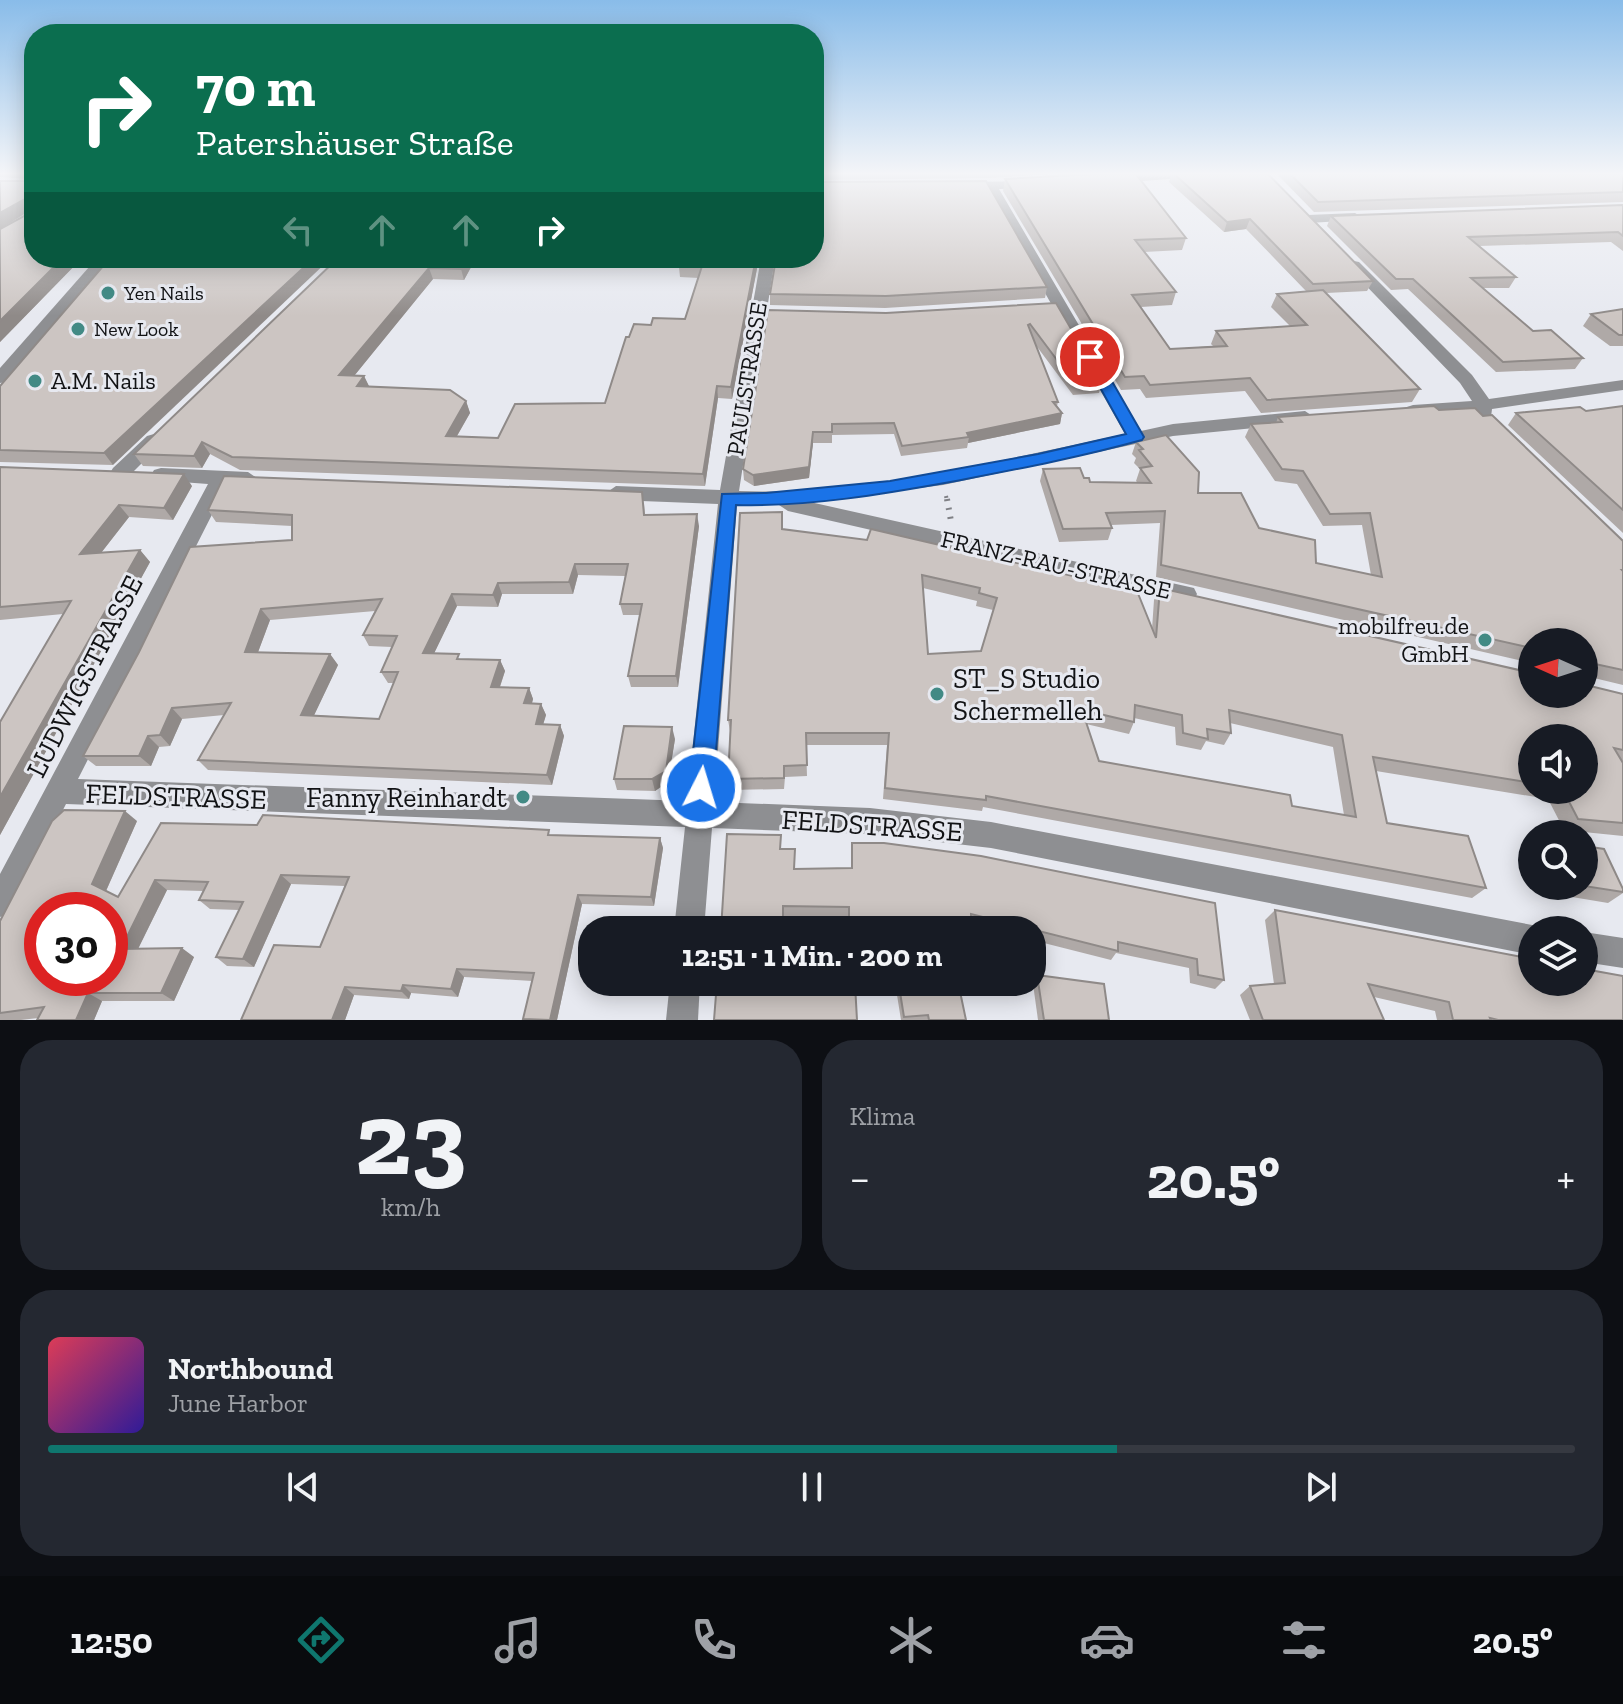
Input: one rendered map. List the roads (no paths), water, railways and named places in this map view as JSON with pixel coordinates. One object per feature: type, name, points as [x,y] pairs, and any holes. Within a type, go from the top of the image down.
[{"type":"street","points":[[1008,221],[1052,305],[1136,437]]},
{"type":"street","points":[[1310,221],[1466,379],[1494,426]]},
{"type":"street","points":[[0,378],[96,268]]},
{"type":"street","name":"PAULSTRASSE","points":[[690,916],[728,498],[765,312],[767,268]]},
{"type":"street","points":[[1396,412],[1623,385]]},
{"type":"street","points":[[601,493],[766,499],[943,478],[1136,437],[1248,420],[1321,416]]},
{"type":"street","points":[[164,430],[112,473],[268,479]]},
{"type":"street","name":"LUDWIGSTRASSE","points":[[0,903],[221,477]]},
{"type":"street","name":"FRANZ-RAU-STRASSE","points":[[766,499],[1209,600]]},
{"type":"street","name":"FELDSTRASSE","points":[[58,791],[870,821],[991,835],[1518,937]]},
{"type":"street","points":[[1598,949],[1623,953]]},
{"type":"street","points":[[682,1020],[684,996]]},
{"type":"place","name":"Yen Nails","points":[[108,293]]},
{"type":"place","name":"New Look","points":[[78,329]]},
{"type":"place","name":"A.M. Nails","points":[[35,381]]},
{"type":"place","name":"mobilfreu.de GmbH","points":[[1485,640]]},
{"type":"place","name":"ST_S Studio Schermelleh","points":[[937,694]]},
{"type":"place","name":"Fanny Reinhardt","points":[[523,797]]}]
